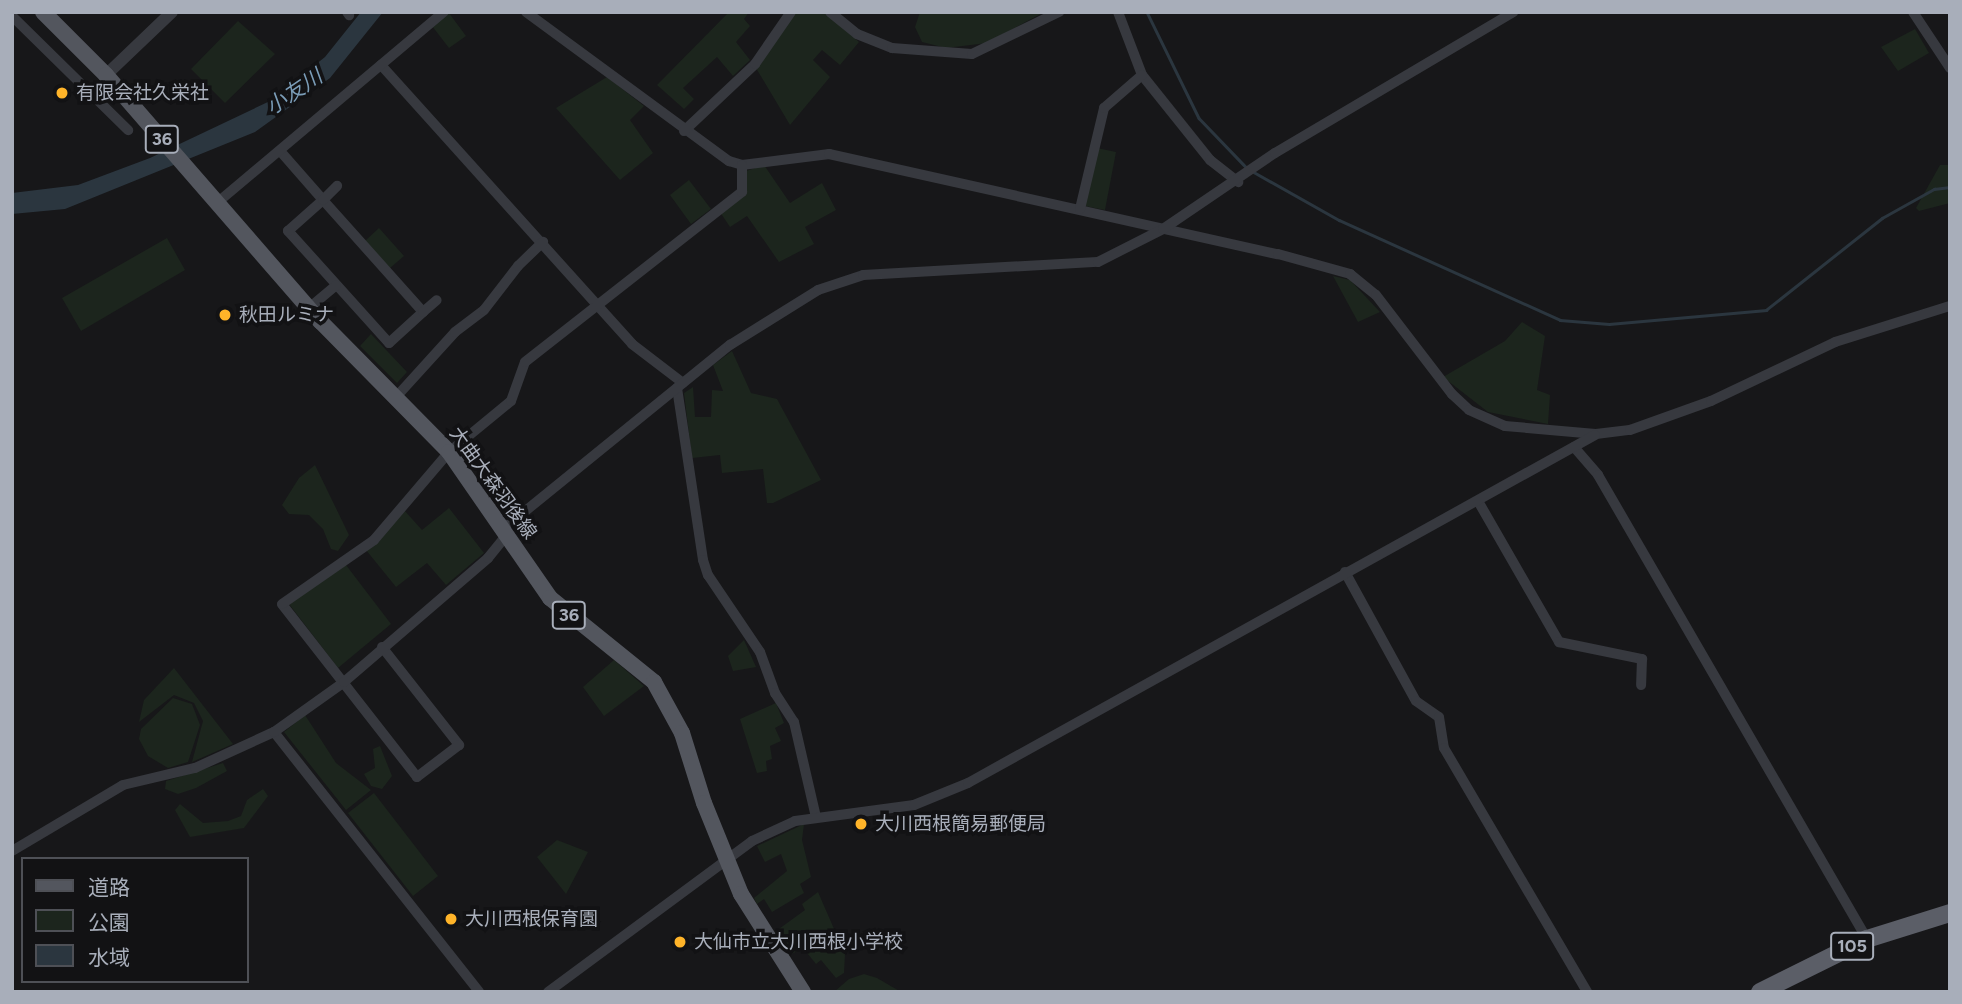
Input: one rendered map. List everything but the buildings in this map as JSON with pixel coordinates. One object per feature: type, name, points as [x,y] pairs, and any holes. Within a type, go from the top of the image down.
[{"type":"highway","name":"105","points":[[1760,992],[1867,939],[1950,914]]},
{"type":"main road","name":"大曲大森羽後線","points":[[43,12],[106,75],[309,308],[397,396],[449,453],[550,598],[636,665],[664,696],[682,733],[725,857],[741,894],[803,992]]},
{"type":"street","points":[[90,93],[172,12]]},
{"type":"street","points":[[218,202],[281,152],[444,12]]},
{"type":"street","points":[[526,12],[717,156],[741,165],[829,154],[1080,209],[1350,274],[1376,295],[1440,381],[1469,410],[1505,426],[1596,434],[1668,418],[1835,342],[1950,306]]},
{"type":"street","points":[[684,131],[755,64],[791,12]]},
{"type":"street","points":[[830,12],[857,34],[892,48],[972,54],[1059,12]]},
{"type":"street","points":[[1118,12],[1142,75],[1210,160],[1238,182]]},
{"type":"street","points":[[12,850],[123,785],[195,768],[274,732],[344,682],[488,558],[504,533],[730,345],[844,278],[1087,265],[1163,229],[1269,161],[1275,153],[1513,12]]},
{"type":"street","points":[[1913,12],[1950,68]]},
{"type":"street","points":[[12,16],[128,130]]},
{"type":"street","points":[[44,48],[60,30]]},
{"type":"street","points":[[381,65],[632,344],[680,385],[703,560],[708,575],[760,652],[775,693],[794,722],[816,817]]},
{"type":"street","points":[[1080,209],[1104,108],[1142,75]]},
{"type":"street","points":[[281,152],[423,312]]},
{"type":"street","points":[[382,647],[459,745],[417,777],[282,604],[374,540],[449,453],[511,401],[525,362],[742,192],[741,165]]},
{"type":"street","points":[[337,186],[288,231],[335,285],[389,343],[437,300]]},
{"type":"street","points":[[397,396],[455,332],[484,310],[543,243]]},
{"type":"street","points":[[309,308],[335,285]]},
{"type":"street","points":[[548,992],[725,857],[795,821],[914,805],[956,789],[1596,434]]},
{"type":"street","points":[[1574,447],[1598,475],[1867,939]]},
{"type":"street","points":[[1478,501],[1559,642],[1642,659],[1641,685]]},
{"type":"street","points":[[1345,572],[1416,701],[1439,717],[1444,748],[1587,992]]},
{"type":"street","points":[[274,732],[479,992]]},
{"type":"green space","points":[[729,12],[749,12],[744,19],[750,26],[736,42],[750,60],[733,76],[717,57],[683,88],[694,99],[684,109],[657,85]]},
{"type":"green space","points":[[796,12],[825,12],[859,42],[840,65],[822,50],[813,60],[830,77],[790,125],[756,68]]},
{"type":"green space","points":[[920,12],[1044,12],[987,43],[946,48],[922,42],[915,27]]},
{"type":"green space","points":[[449,13],[466,36],[449,48],[432,26]]},
{"type":"green space","points":[[238,21],[275,54],[225,103],[191,69]]},
{"type":"green space","points":[[1915,29],[1929,53],[1898,71],[1881,47]]},
{"type":"green space","points":[[607,77],[644,106],[630,120],[653,153],[620,180],[556,108]]},
{"type":"green space","points":[[1097,148],[1116,152],[1105,210],[1085,206]]},
{"type":"green space","points":[[764,165],[790,203],[822,183],[836,210],[805,227],[814,244],[779,262],[747,216],[730,227],[720,212],[747,191],[746,171]]},
{"type":"green space","points":[[1940,165],[1950,165],[1950,203],[1919,211],[1916,208]]},
{"type":"green space","points":[[689,180],[711,209],[691,224],[670,195]]},
{"type":"green space","points":[[379,228],[404,256],[390,268],[365,241]]},
{"type":"green space","points":[[167,238],[185,270],[81,331],[62,298]]},
{"type":"green space","points":[[1333,276],[1350,280],[1380,312],[1358,322]]},
{"type":"green space","points":[[1522,322],[1545,336],[1537,390],[1550,395],[1548,424],[1488,412],[1443,377],[1505,341]]},
{"type":"green space","points":[[371,334],[407,372],[397,383],[360,346]]},
{"type":"green space","points":[[732,351],[751,393],[777,399],[821,480],[773,503],[767,503],[763,469],[722,473],[720,455],[692,458],[684,393],[693,387],[695,417],[711,417],[712,390],[723,391],[713,365]]},
{"type":"green space","points":[[315,465],[349,535],[338,551],[331,549],[323,529],[309,515],[289,514],[282,505],[299,478]]},
{"type":"green space","points":[[449,508],[484,553],[446,585],[427,563],[396,587],[366,550],[404,510],[422,530]]},
{"type":"green space","points":[[346,565],[391,624],[338,668],[289,604]]},
{"type":"green space","points":[[744,640],[756,667],[733,671],[728,656]]},
{"type":"green space","points":[[614,660],[644,686],[604,716],[583,687]]},
{"type":"green space","points":[[174,668],[233,744],[192,762],[203,721],[194,703],[174,695],[139,722],[144,700]]},
{"type":"green space","points":[[173,698],[192,704],[200,725],[188,762],[168,768],[148,756],[139,739],[141,729]]},
{"type":"green space","points":[[776,703],[784,723],[775,728],[781,741],[770,746],[772,759],[766,761],[767,771],[757,773],[740,719]]},
{"type":"green space","points":[[305,715],[336,763],[371,790],[346,810],[284,732]]},
{"type":"green space","points":[[380,746],[392,776],[382,789],[371,786],[364,774],[375,768],[373,749]]},
{"type":"green space","points":[[223,763],[227,771],[196,788],[178,794],[165,789],[166,781]]},
{"type":"green space","points":[[263,789],[268,796],[244,828],[190,837],[175,810],[180,804],[203,823],[228,821],[241,816],[247,800]]},
{"type":"green space","points":[[374,793],[438,876],[413,896],[348,813]]},
{"type":"green space","points":[[804,824],[802,840],[811,877],[800,884],[804,893],[772,912],[764,899],[757,904],[754,898],[787,871],[781,854],[765,862],[757,846]]},
{"type":"green space","points":[[557,840],[588,852],[566,894],[537,857]]},
{"type":"green space","points":[[818,892],[845,954],[844,973],[836,978],[821,960],[816,964],[803,948],[786,957],[772,934],[805,910],[802,904]]},
{"type":"green space","points":[[864,974],[901,992],[834,992],[849,979]]},
{"type":"water","name":"小友川","points":[[361,12],[383,12],[330,78],[255,132],[65,209],[12,214],[12,193],[78,185],[150,158],[270,101],[325,57]]},
{"type":"waterway","points":[[1147,12],[1199,118],[1246,167]]},
{"type":"waterway","points":[[1252,171],[1339,220],[1560,320],[1609,324],[1766,310],[1882,218],[1934,189],[1950,187]]},
{"type":"place","name":"有限会社久栄社","points":[[62,93]]},
{"type":"place","name":"秋田ルミナ","points":[[225,315]]},
{"type":"place","name":"大川西根簡易郵便局","points":[[861,824]]},
{"type":"place","name":"大川西根保育園","points":[[451,919]]},
{"type":"place","name":"大仙市立大川西根小学校","points":[[680,942]]}]
